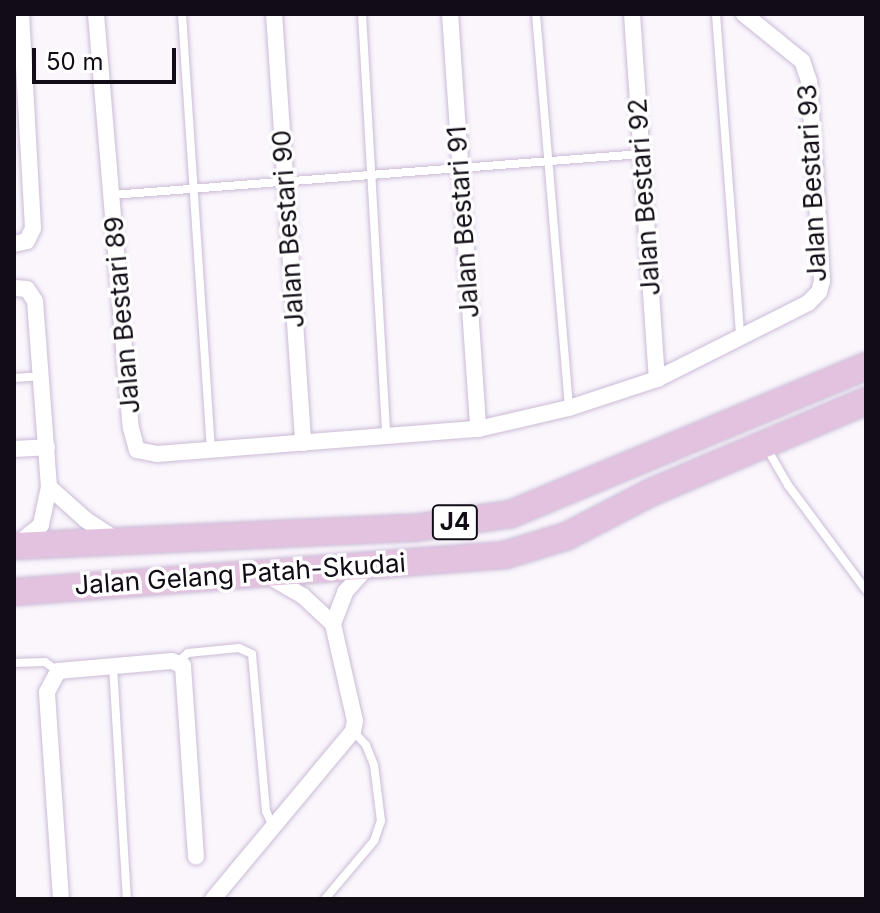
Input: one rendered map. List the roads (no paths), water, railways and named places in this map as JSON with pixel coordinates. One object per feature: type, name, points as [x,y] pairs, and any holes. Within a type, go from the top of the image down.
[{"type":"main road","name":"Jalan Gelang Patah-Skudai","points":[[15,546],[115,539],[414,528],[511,514],[866,366]]},
{"type":"main road","name":"Jalan Gelang Patah-Skudai","points":[[14,592],[505,555],[567,536],[652,492],[866,401]]},
{"type":"street","points":[[21,14],[20,89],[33,228],[21,243]]},
{"type":"street","name":"Jalan Bestari 89","points":[[96,14],[133,441],[137,450],[157,454],[478,429]]},
{"type":"street","name":"Jalan Bestari 90","points":[[274,14],[303,443]]},
{"type":"street","name":"Jalan Bestari 91","points":[[450,14],[478,429]]},
{"type":"street","name":"Jalan Bestari 92","points":[[632,14],[657,379]]},
{"type":"street","name":"Jalan Bestari 93","points":[[478,429],[569,408],[657,379],[808,303],[819,292],[822,281],[809,81],[802,61],[744,14]]},
{"type":"street","points":[[14,288],[33,293],[49,487],[48,507],[41,525],[15,546]]},
{"type":"street","points":[[14,449],[47,447]]},
{"type":"street","points":[[49,487],[86,520],[115,539]]},
{"type":"street","points":[[213,899],[353,731],[355,721],[333,624],[345,592],[371,563]]},
{"type":"street","points":[[266,574],[303,596],[333,624]]},
{"type":"street","points":[[61,899],[47,692],[58,671],[178,662],[186,671],[196,857]]},
{"type":"lane","points":[[182,14],[211,450]]},
{"type":"lane","points":[[362,14],[386,437]]},
{"type":"lane","points":[[536,14],[569,408]]},
{"type":"lane","points":[[716,14],[740,337]]},
{"type":"lane","points":[[112,195],[641,154]]},
{"type":"lane","points":[[14,378],[41,376]]},
{"type":"lane","points":[[764,442],[788,485],[866,590]]},
{"type":"lane","points":[[178,662],[188,653],[239,648],[252,654],[266,811],[274,828]]},
{"type":"lane","points":[[14,663],[45,662],[58,671]]},
{"type":"lane","points":[[113,666],[127,899]]},
{"type":"lane","points":[[325,899],[374,841],[381,821],[374,765],[366,745],[353,731]]}]
